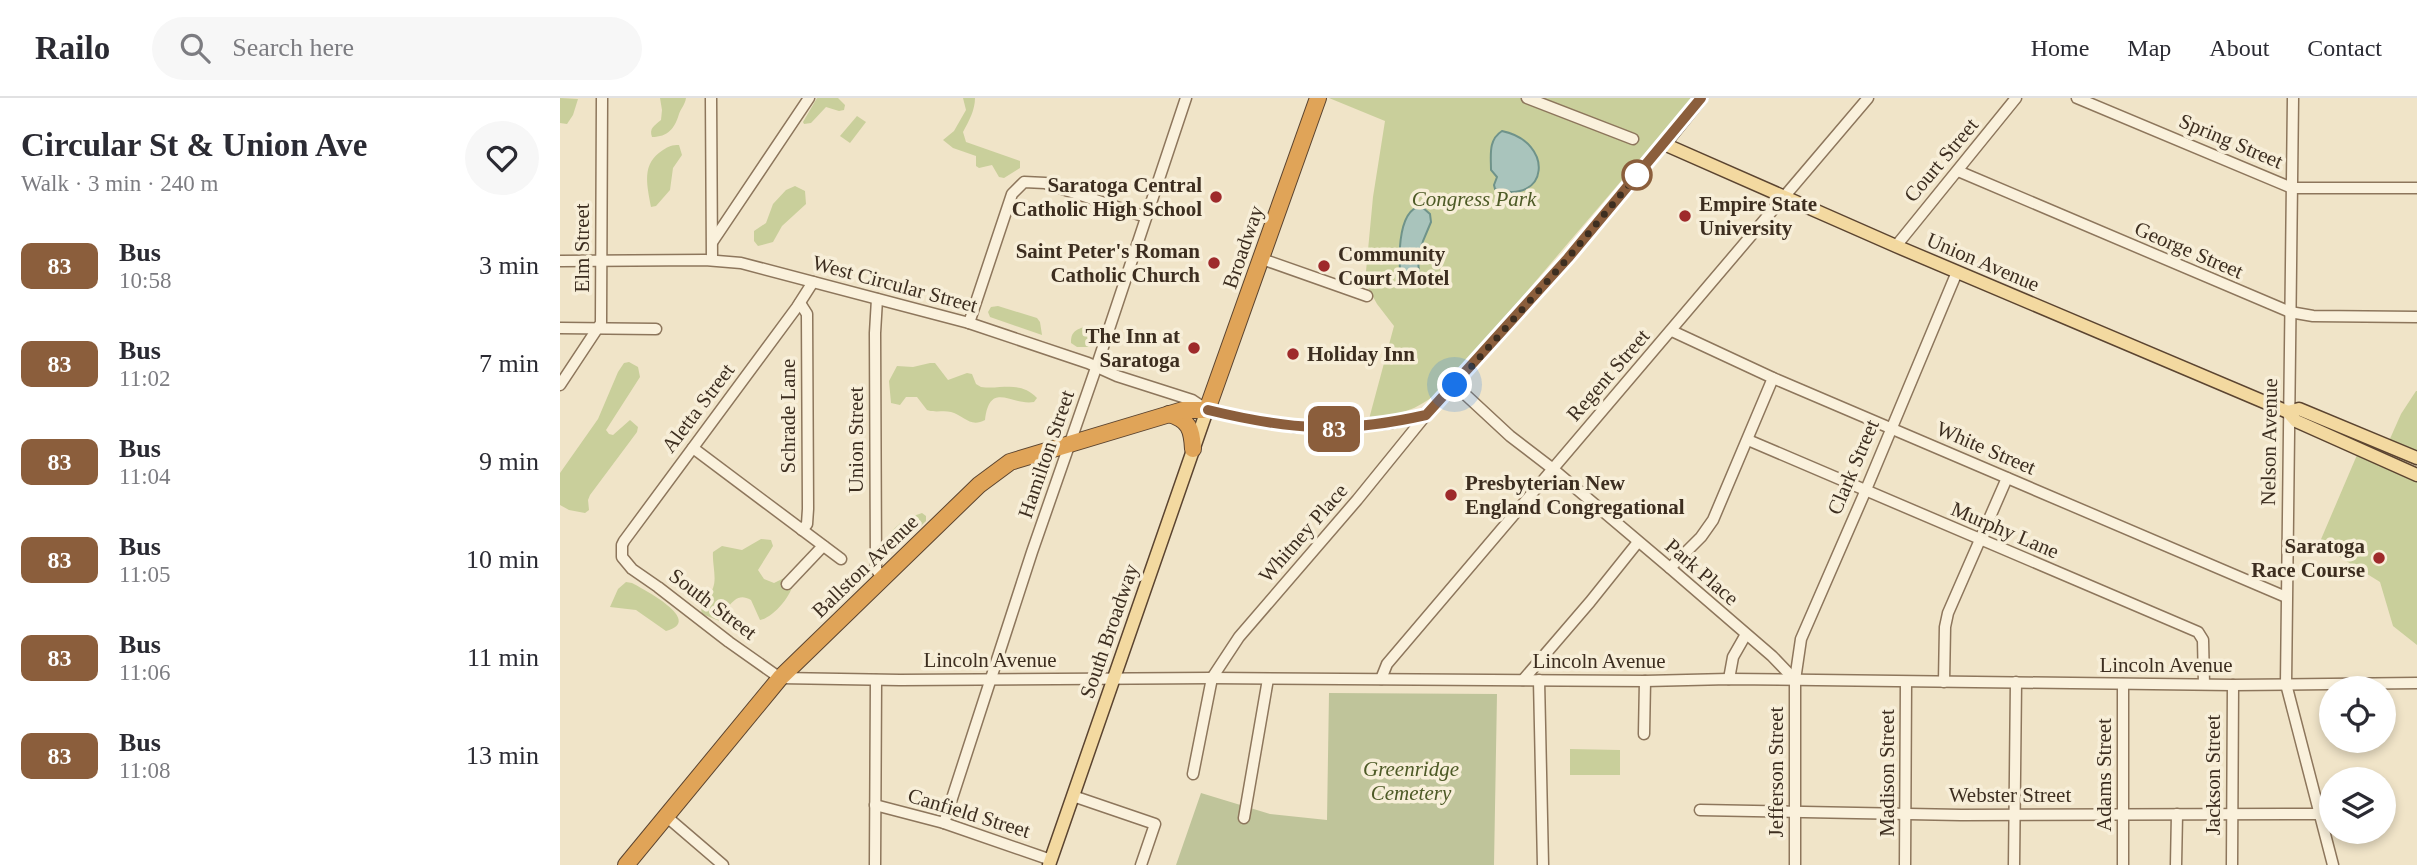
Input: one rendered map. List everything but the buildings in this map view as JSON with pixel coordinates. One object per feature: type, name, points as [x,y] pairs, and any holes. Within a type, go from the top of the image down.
[{"type":"highway","name":"Broadway","points":[[1208,410],[1318,98]]},
{"type":"highway","name":"Ballston Avenue","points":[[626,865],[780,678],[996,470],[1010,462],[1183,410],[1208,410]]},
{"type":"highway","points":[[1169,414],[1180,418],[1189,426],[1193,449]]},
{"type":"main road","points":[[1664,144],[1701,98]]},
{"type":"main road","name":"Union Avenue","points":[[1664,144],[1956,272],[2288,412],[2296,421],[2417,475]]},
{"type":"main road","name":"Union Avenue","points":[[2288,412],[2300,409],[2417,458]]},
{"type":"main road","name":"South Broadway","points":[[1050,862],[1208,410]]},
{"type":"street","name":"Elm Street","points":[[599,328],[602,261],[602,98]]},
{"type":"street","points":[[711,98],[712,260]]},
{"type":"street","points":[[713,241],[809,98]]},
{"type":"street","name":"Hamilton Street","points":[[944,823],[1185,98]]},
{"type":"street","points":[[1527,98],[1633,139]]},
{"type":"street","name":"Regent Street","points":[[1381,679],[1387,664],[1868,98]]},
{"type":"street","name":"Court Street","points":[[1896,246],[2016,98]]},
{"type":"street","name":"Spring Street","points":[[2077,98],[2292,188]]},
{"type":"street","name":"Nelson Avenue","points":[[2293,98],[2286,684],[2319,810]]},
{"type":"street","name":"Whitney Place","points":[[1212,678],[1239,637],[1426,415],[1568,258],[1664,144]]},
{"type":"street","name":"George Street","points":[[1958,171],[2290,312],[2313,316],[2417,317]]},
{"type":"street","points":[[969,323],[1012,194],[1024,182],[1045,183],[1146,217]]},
{"type":"street","points":[[2292,188],[2417,188]]},
{"type":"street","points":[[1262,259],[1367,296]]},
{"type":"street","name":"West Circular Street","points":[[560,261],[712,260],[741,263],[969,323],[1168,394],[1192,400],[1208,410],[1274,425],[1329,429],[1392,423],[1426,415]]},
{"type":"street","name":"Clark Street","points":[[1795,680],[1805,626],[1865,492],[1956,272]]},
{"type":"street","name":"Aletta Street","points":[[623,560],[621,551],[624,541],[813,282]]},
{"type":"street","name":"Union Street","points":[[877,299],[874,333],[876,569],[883,579]]},
{"type":"street","name":"Schrade Lane","points":[[800,303],[807,314],[807,524],[802,530]]},
{"type":"street","points":[[560,328],[656,329]]},
{"type":"street","points":[[560,385],[599,328]]},
{"type":"street","name":"White Street","points":[[1672,331],[2286,597]]},
{"type":"street","points":[[1670,568],[1701,537],[1713,520],[1773,377]]},
{"type":"street","name":"Park Place","points":[[1455,385],[1510,436],[1553,469],[1772,656],[1795,680]]},
{"type":"street","name":"Murphy Lane","points":[[1748,440],[2198,632],[2203,640],[2204,684]]},
{"type":"street","points":[[693,448],[841,559]]},
{"type":"street","points":[[1944,682],[1945,626],[1948,613],[2007,478]]},
{"type":"street","points":[[1523,680],[1638,542]]},
{"type":"street","points":[[787,584],[823,546]]},
{"type":"street","name":"South Street","points":[[623,560],[780,678]]},
{"type":"street","points":[[1729,679],[1733,657],[1745,635]]},
{"type":"street","name":"Lincoln Avenue","points":[[780,678],[1729,679],[2233,685],[2417,683]]},
{"type":"street","points":[[1194,774],[1212,678]]},
{"type":"street","points":[[1244,818],[1268,679]]},
{"type":"street","points":[[875,865],[876,680]]},
{"type":"street","points":[[1539,680],[1543,865]]},
{"type":"street","name":"Jefferson Street","points":[[1795,680],[1795,865]]},
{"type":"street","points":[[1644,734],[1645,681]]},
{"type":"street","name":"Madison Street","points":[[1905,865],[1906,682]]},
{"type":"street","points":[[2014,865],[2016,682]]},
{"type":"street","name":"Adams Street","points":[[2123,684],[2123,865]]},
{"type":"street","name":"Jackson Street","points":[[2232,865],[2233,685]]},
{"type":"street","points":[[1073,796],[1154,824],[1141,865]]},
{"type":"street","name":"Canfield Street","points":[[875,805],[944,823],[1050,862]]},
{"type":"street","name":"Webster Street","points":[[1700,810],[2014,815],[2319,814]]},
{"type":"street","points":[[2176,865],[2177,814]]},
{"type":"street","points":[[667,817],[723,865]]},
{"type":"street","name":"Nelson Avenue","points":[[2328,844],[2333,865]]},
{"type":"green space","points":[[560,98],[578,99],[567,124],[560,123]]},
{"type":"green space","points":[[660,98],[686,98],[673,127],[667,133],[652,137],[652,129],[661,120]]},
{"type":"green space","points":[[817,98],[838,98],[845,105],[844,110],[826,107],[811,123],[804,124]]},
{"type":"green space","points":[[963,98],[975,98],[973,111],[963,132],[966,142],[1020,161],[1020,168],[1004,178],[999,177],[992,165],[979,168],[976,166],[976,156],[953,148],[943,140],[954,131],[966,110]]},
{"type":"green space","name":"Congress Park","points":[[1329,98],[1692,98],[1452,379],[1415,408],[1369,419],[1394,326],[1365,282],[1373,197],[1385,121]]},
{"type":"green space","points":[[857,116],[866,122],[850,143],[840,136]]},
{"type":"green space","points":[[679,145],[682,155],[673,168],[670,190],[656,206],[651,207],[648,168],[665,149]]},
{"type":"green space","points":[[795,186],[805,191],[806,204],[782,226],[773,242],[758,246],[754,241],[754,231],[766,223],[773,204],[786,190]]},
{"type":"green space","points":[[998,306],[1037,318],[1042,335],[990,317],[988,312],[991,307]]},
{"type":"green space","points":[[1086,326],[1096,328],[1094,338],[1088,347],[1077,347],[1071,343],[1073,333]]},
{"type":"green space","points":[[629,362],[638,367],[640,377],[606,430],[613,435],[630,420],[638,427],[637,432],[590,495],[589,510],[585,513],[569,510],[560,505],[560,473],[598,419],[618,372],[624,363]]},
{"type":"green space","points":[[935,363],[948,380],[967,373],[972,374],[976,384],[981,387],[1017,387],[1031,392],[1037,398],[1034,402],[1025,402],[997,398],[988,408],[985,420],[975,423],[951,412],[927,410],[917,397],[906,397],[900,405],[891,403],[889,381],[897,366],[913,367]]},
{"type":"green space","points":[[2416,391],[2417,453],[2389,441],[2401,414]]},
{"type":"green space","name":"Saratoga Race Course","points":[[2357,455],[2417,480],[2417,645],[2393,626],[2380,582],[2319,544]]},
{"type":"green space","points":[[922,513],[926,516],[926,521],[902,544],[894,543],[891,533],[894,529]]},
{"type":"green space","points":[[761,539],[771,540],[773,546],[758,570],[764,579],[774,583],[784,578],[793,580],[790,592],[782,604],[771,615],[760,620],[751,600],[744,597],[735,600],[728,607],[731,616],[722,622],[702,614],[703,603],[714,584],[713,552],[722,546],[742,550]]},
{"type":"green space","points":[[626,582],[638,586],[667,605],[679,620],[676,626],[666,631],[636,610],[610,607],[618,589]]},
{"type":"green space","name":"Greenridge Cemetery","points":[[1329,693],[1497,694],[1494,865],[1176,865],[1201,793],[1270,814],[1327,820]]},
{"type":"green space","points":[[1570,749],[1620,750],[1620,775],[1570,775]]},
{"type":"water","points":[[1502,131],[1519,137],[1531,147],[1537,159],[1539,170],[1535,181],[1526,189],[1513,192],[1495,189],[1497,177],[1491,170],[1491,148],[1494,139]]},
{"type":"water","points":[[1421,206],[1430,214],[1431,222],[1418,259],[1419,273],[1411,286],[1402,285],[1400,253],[1403,228],[1407,217]]},
{"type":"bus line","name":"83","points":[[1208,410],[1274,425],[1329,429],[1392,423],[1426,415],[1568,258],[1701,98]]},
{"type":"place","name":"Saratoga Central Catholic High School","points":[[1216,197]]},
{"type":"place","name":"Empire State University","points":[[1685,216]]},
{"type":"place","name":"Saint Peter's Roman Catholic Church","points":[[1214,263]]},
{"type":"place","name":"Community Court Motel","points":[[1324,266]]},
{"type":"place","name":"The Inn at Saratoga","points":[[1194,348]]},
{"type":"place","name":"Holiday Inn","points":[[1293,354]]},
{"type":"place","name":"Presbyterian New England Congregational","points":[[1451,495]]},
{"type":"place","name":"Saratoga Race Course","points":[[2379,558]]},
{"type":"route","points":[[1455,385],[1568,258],[1637,175]]}]
